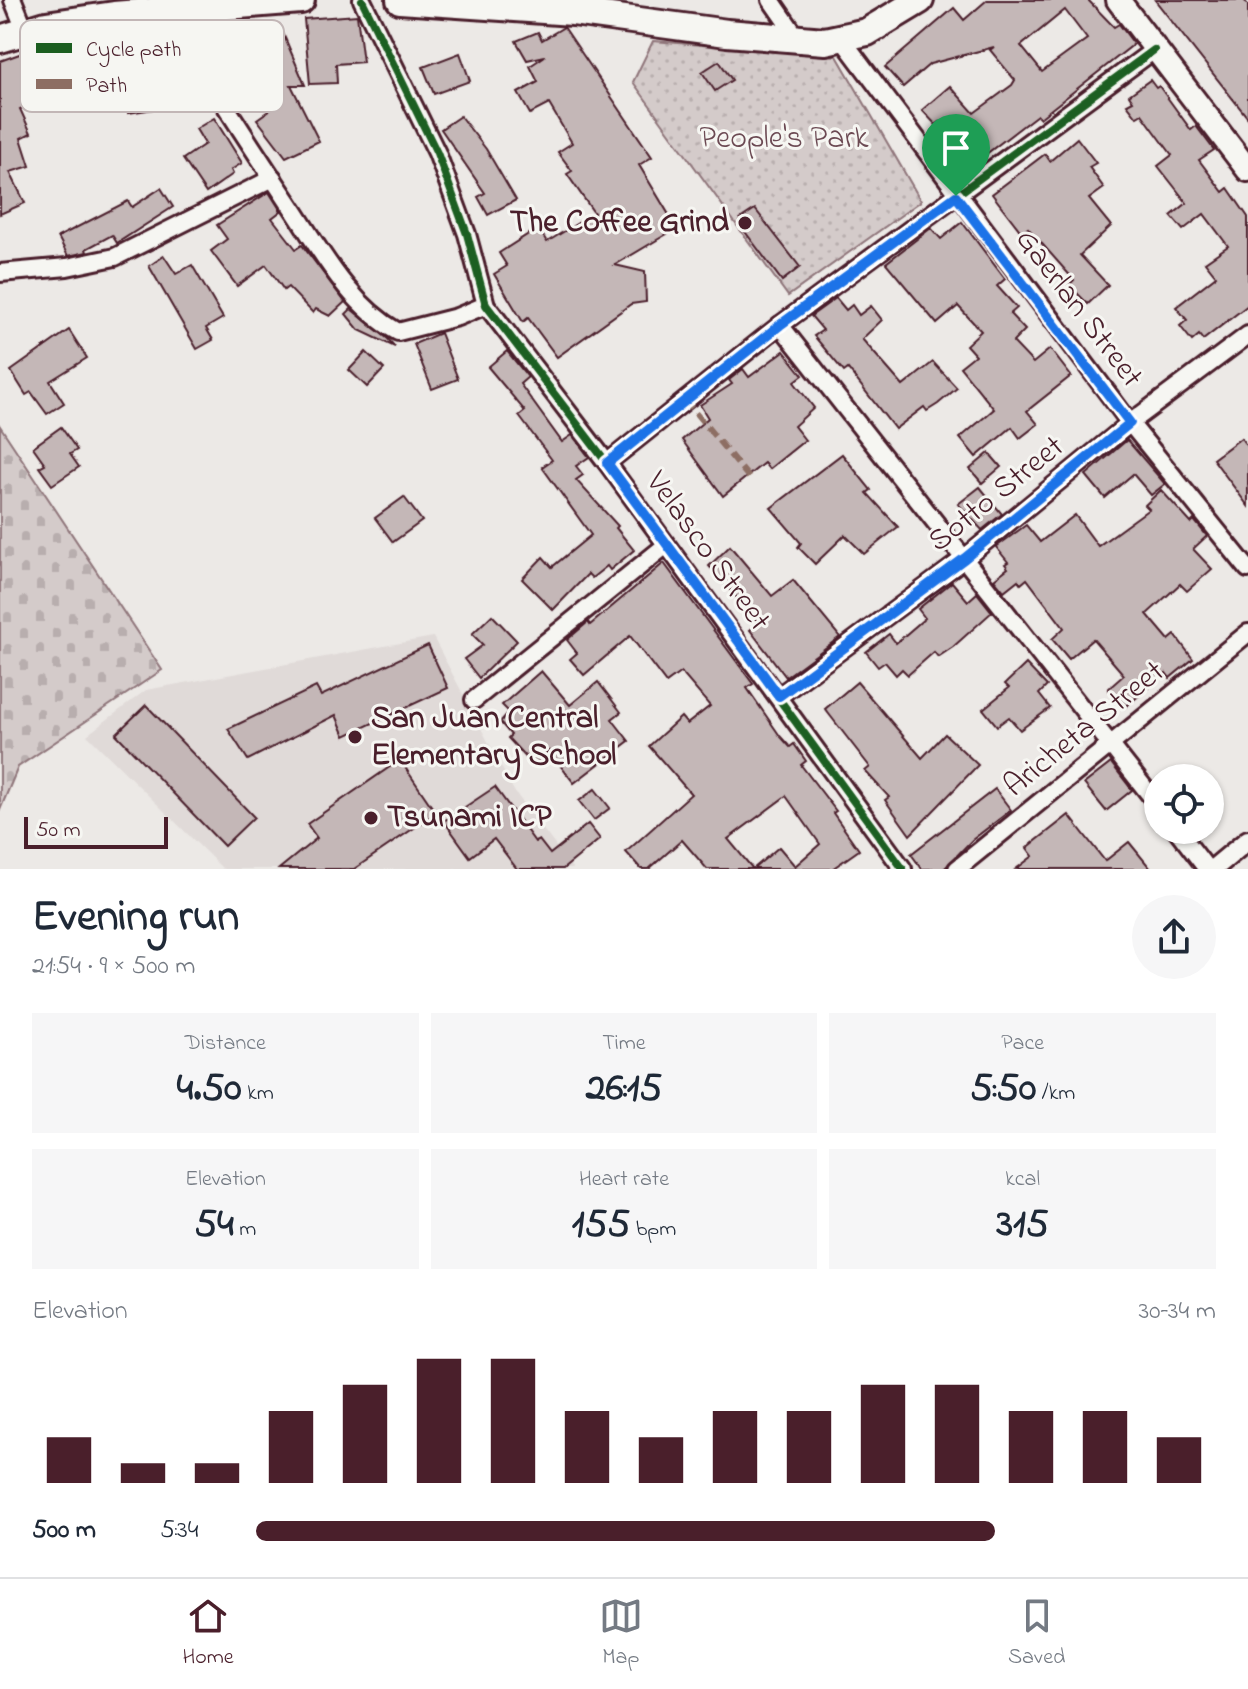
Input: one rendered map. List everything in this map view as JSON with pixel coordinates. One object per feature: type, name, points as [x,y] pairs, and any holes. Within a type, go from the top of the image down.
[{"type":"highway","points":[[84,20],[242,2],[301,0]]},
{"type":"highway","points":[[400,0],[573,12],[798,39],[842,39],[867,32],[920,0]]},
{"type":"highway","points":[[0,39],[20,32]]},
{"type":"main road","points":[[1118,0],[1248,170]]},
{"type":"street","points":[[13,0],[21,20]]},
{"type":"street","name":"Velasco Street","points":[[362,0],[442,166],[467,234],[486,305],[607,463],[903,869]]},
{"type":"street","points":[[771,0],[798,39]]},
{"type":"street","points":[[168,12],[173,20]]},
{"type":"street","name":"Gaerlan Street","points":[[842,39],[956,196],[1130,423],[1248,569]]},
{"type":"street","points":[[607,463],[780,325],[1154,50]]},
{"type":"street","points":[[227,112],[347,289],[378,321],[398,332],[457,317],[486,305]]},
{"type":"street","points":[[0,273],[67,267],[115,257],[273,178]]},
{"type":"street","points":[[780,325],[871,445],[965,558],[1144,787]]},
{"type":"street","name":"Sotto Street","points":[[779,696],[965,558],[1130,423],[1248,335]]},
{"type":"street","points":[[474,700],[665,546]]},
{"type":"street","name":"Aricheta Street","points":[[957,869],[1248,633]]},
{"type":"street","points":[[1189,844],[1210,869],[1248,840]]},
{"type":"shaded area","name":"San Juan Central Elementary School","points":[[433,637],[514,791],[573,869],[223,869],[87,735],[146,690]]},
{"type":"green space","name":"People's Park","points":[[653,41],[837,56],[921,201],[788,296],[633,82]]},
{"type":"green space","points":[[0,426],[162,670],[18,767],[0,810]]},
{"type":"building","points":[[987,0],[1088,0],[1114,27],[1119,24],[1134,44],[1040,118],[1037,115],[973,164],[940,122],[936,125],[922,110],[950,86],[974,113],[1012,85],[1015,80],[990,50],[994,47],[930,64],[903,87],[885,67],[954,8],[964,20]],"holes":[[[1065,10],[1087,39],[1042,72],[1021,46]]]},
{"type":"building","points":[[1155,0],[1244,0],[1248,5],[1248,118]]},
{"type":"building","points":[[357,15],[363,62],[336,64],[337,83],[310,84],[304,19]]},
{"type":"building","points":[[564,27],[652,157],[639,165],[677,228],[615,265],[645,272],[646,302],[631,304],[557,357],[528,318],[523,322],[494,274],[507,266],[499,253],[538,228],[547,242],[594,213],[567,174],[572,171],[558,152],[572,143],[549,104],[530,114],[518,93],[538,82],[530,66],[545,56],[527,60],[516,41],[538,32],[542,40]]},
{"type":"building","points":[[284,36],[305,85],[291,85],[319,141],[286,157],[257,119],[267,112],[284,112]]},
{"type":"building","points":[[460,53],[470,81],[434,94],[423,67]]},
{"type":"building","points":[[20,54],[20,112],[31,133],[21,138],[30,166],[10,172],[25,203],[0,214],[0,61]]},
{"type":"building","points":[[719,61],[732,80],[715,91],[702,72]]},
{"type":"building","points":[[1150,80],[1156,88],[1159,86],[1191,130],[1196,126],[1214,150],[1199,160],[1223,192],[1228,188],[1248,217],[1248,305],[1203,340],[1199,335],[1192,341],[1180,326],[1187,320],[1176,307],[1216,276],[1205,262],[1228,246],[1204,214],[1183,230],[1171,216],[1187,203],[1158,166],[1172,155],[1142,114],[1137,117],[1127,104],[1133,101],[1129,95]]},
{"type":"building","points":[[460,116],[486,149],[516,200],[488,215],[478,197],[485,193],[441,129]]},
{"type":"building","points":[[214,118],[242,163],[231,170],[233,174],[206,193],[183,159],[205,144],[196,129]]},
{"type":"building","points":[[1077,138],[1096,163],[1089,167],[1104,188],[1089,199],[1111,226],[1080,255],[1108,285],[1088,304],[1069,285],[1074,280],[1028,228],[1022,233],[992,194],[1045,154],[1050,161]]},
{"type":"building","points":[[161,188],[173,207],[117,243],[112,235],[86,249],[87,252],[68,256],[58,237],[128,201],[132,207]]},
{"type":"building","points":[[269,192],[281,211],[272,218],[296,249],[302,245],[345,302],[330,316],[316,309],[313,313],[288,287],[284,290],[266,265],[237,286],[211,251],[227,239],[217,225]]},
{"type":"building","points":[[755,209],[800,267],[782,281],[740,225],[740,219]]},
{"type":"building","points":[[962,222],[1005,279],[997,286],[1017,308],[1010,314],[1025,330],[1013,342],[1033,363],[1050,349],[1071,376],[1027,411],[1038,424],[1020,438],[1012,427],[976,457],[960,438],[994,409],[960,367],[975,355],[966,345],[981,331],[958,306],[937,324],[886,263],[931,228],[941,239]]},
{"type":"building","points":[[164,256],[176,274],[192,265],[223,318],[206,328],[213,340],[197,349],[149,266]]},
{"type":"building","points":[[836,298],[846,310],[852,305],[859,315],[871,306],[882,320],[862,339],[903,386],[933,362],[957,388],[938,404],[927,411],[924,407],[895,429],[848,369],[844,372],[814,336],[823,330],[811,316]]},
{"type":"building","points":[[351,309],[395,347],[359,330],[346,314]]},
{"type":"building","points":[[69,330],[87,358],[50,381],[64,403],[47,414],[31,392],[26,395],[11,371]]},
{"type":"building","points":[[440,333],[458,379],[432,389],[414,344]]},
{"type":"building","points":[[507,351],[528,377],[520,384],[562,442],[572,435],[589,457],[576,466],[583,475],[576,480],[618,526],[616,528],[634,550],[610,570],[607,566],[592,578],[588,574],[553,610],[522,579],[543,557],[552,567],[591,535],[542,467],[552,460],[519,416],[525,411],[488,367]]},
{"type":"building","points":[[784,351],[803,375],[794,382],[814,408],[794,426],[805,440],[769,469],[764,463],[723,496],[682,440],[708,418],[700,405],[732,384],[729,380],[743,369],[749,377]]},
{"type":"building","points":[[366,352],[384,369],[367,387],[349,370]]},
{"type":"building","points":[[61,427],[77,450],[70,454],[79,467],[52,485],[39,467],[45,464],[33,447]]},
{"type":"building","points":[[1241,438],[1248,448],[1248,506],[1213,459]]},
{"type":"building","points":[[1127,440],[1165,484],[1151,495],[1133,474],[1105,498],[1086,475]]},
{"type":"building","points":[[989,453],[1001,467],[982,483],[970,469]]},
{"type":"building","points":[[842,454],[871,490],[867,493],[898,527],[864,554],[845,535],[815,564],[798,547],[801,543],[771,508]]},
{"type":"building","points":[[980,487],[1002,514],[982,530],[958,504]]},
{"type":"building","points":[[1161,490],[1207,536],[1193,549],[1212,569],[1187,591],[1180,584],[1147,614],[1169,640],[1175,635],[1193,659],[1170,678],[1166,673],[1124,708],[1108,689],[1124,675],[1093,639],[1069,659],[1052,639],[1064,628],[1027,579],[1021,584],[1018,580],[1004,591],[994,579],[1008,568],[1005,564],[1008,562],[996,547],[1026,525],[1040,542],[1075,515],[1098,546],[1149,509],[1145,505]]},
{"type":"building","points":[[404,497],[422,521],[393,542],[375,518]]},
{"type":"building","points":[[730,546],[772,596],[793,580],[840,637],[786,677],[750,630],[759,623],[709,566]]},
{"type":"building","points":[[664,563],[753,684],[747,688],[780,736],[790,747],[794,744],[806,761],[801,765],[836,811],[833,813],[859,850],[832,869],[753,869],[707,869],[682,840],[649,869],[641,869],[626,852],[691,794],[649,746],[681,717],[687,724],[710,706],[681,672],[666,683],[630,636],[584,675],[570,659],[577,653],[567,640],[588,622],[590,625]],"holes":[[[786,796],[820,844],[795,866],[779,847],[753,869],[728,839]]]},
{"type":"building","points":[[952,582],[968,601],[977,593],[992,612],[953,647],[938,657],[934,652],[908,675],[902,669],[896,675],[885,662],[878,667],[866,652],[889,634],[896,643],[925,618],[918,609]]},
{"type":"building","points":[[492,615],[517,641],[479,678],[464,659],[483,645],[472,634]]},
{"type":"building","points":[[428,645],[448,688],[345,736],[336,715],[248,760],[228,729],[316,687],[321,696]]},
{"type":"building","points":[[1026,664],[1047,686],[1039,694],[1050,708],[1020,730],[1009,717],[997,726],[983,709],[1009,688],[1005,684]]},
{"type":"building","points":[[541,671],[570,705],[598,682],[621,712],[612,719],[629,741],[574,783],[549,751],[533,765],[508,738],[511,735],[500,722],[509,712],[502,705]]},
{"type":"building","points":[[857,682],[922,758],[945,734],[978,765],[910,835],[885,800],[889,797],[865,771],[870,767],[825,709]]},
{"type":"building","points":[[146,705],[254,817],[224,846],[116,734]]},
{"type":"building","name":"Tsunami ICP","points":[[400,760],[436,813],[354,869],[279,869],[317,838],[307,824]]},
{"type":"building","points":[[1111,763],[1132,790],[1106,811],[1084,784]]},
{"type":"building","points":[[495,787],[535,842],[539,840],[550,854],[588,824],[600,839],[563,869],[517,869],[494,839],[470,857],[444,821]]},
{"type":"building","points":[[595,789],[610,808],[594,820],[579,801]]},
{"type":"building","points":[[995,789],[1011,810],[972,840],[944,869],[922,869],[911,854]]},
{"type":"building","points":[[1069,815],[1105,861],[1129,842],[1151,869],[1016,869],[1033,856],[1027,848]]},
{"type":"marked path","points":[[684,399],[750,479]]},
{"type":"cycle path","points":[[362,0],[437,153],[467,234],[486,305],[607,463],[903,869]]},
{"type":"cycle path","points":[[607,463],[780,325],[1154,50]]},
{"type":"place","name":"The Coffee Grind","points":[[745,223]]},
{"type":"place","name":"San Juan Central Elementary School","points":[[355,737]]},
{"type":"place","name":"Tsunami ICP","points":[[371,818]]},
{"type":"route","points":[[956,196],[1130,423],[965,558],[779,696],[665,546],[607,463],[780,325],[956,196]]}]
